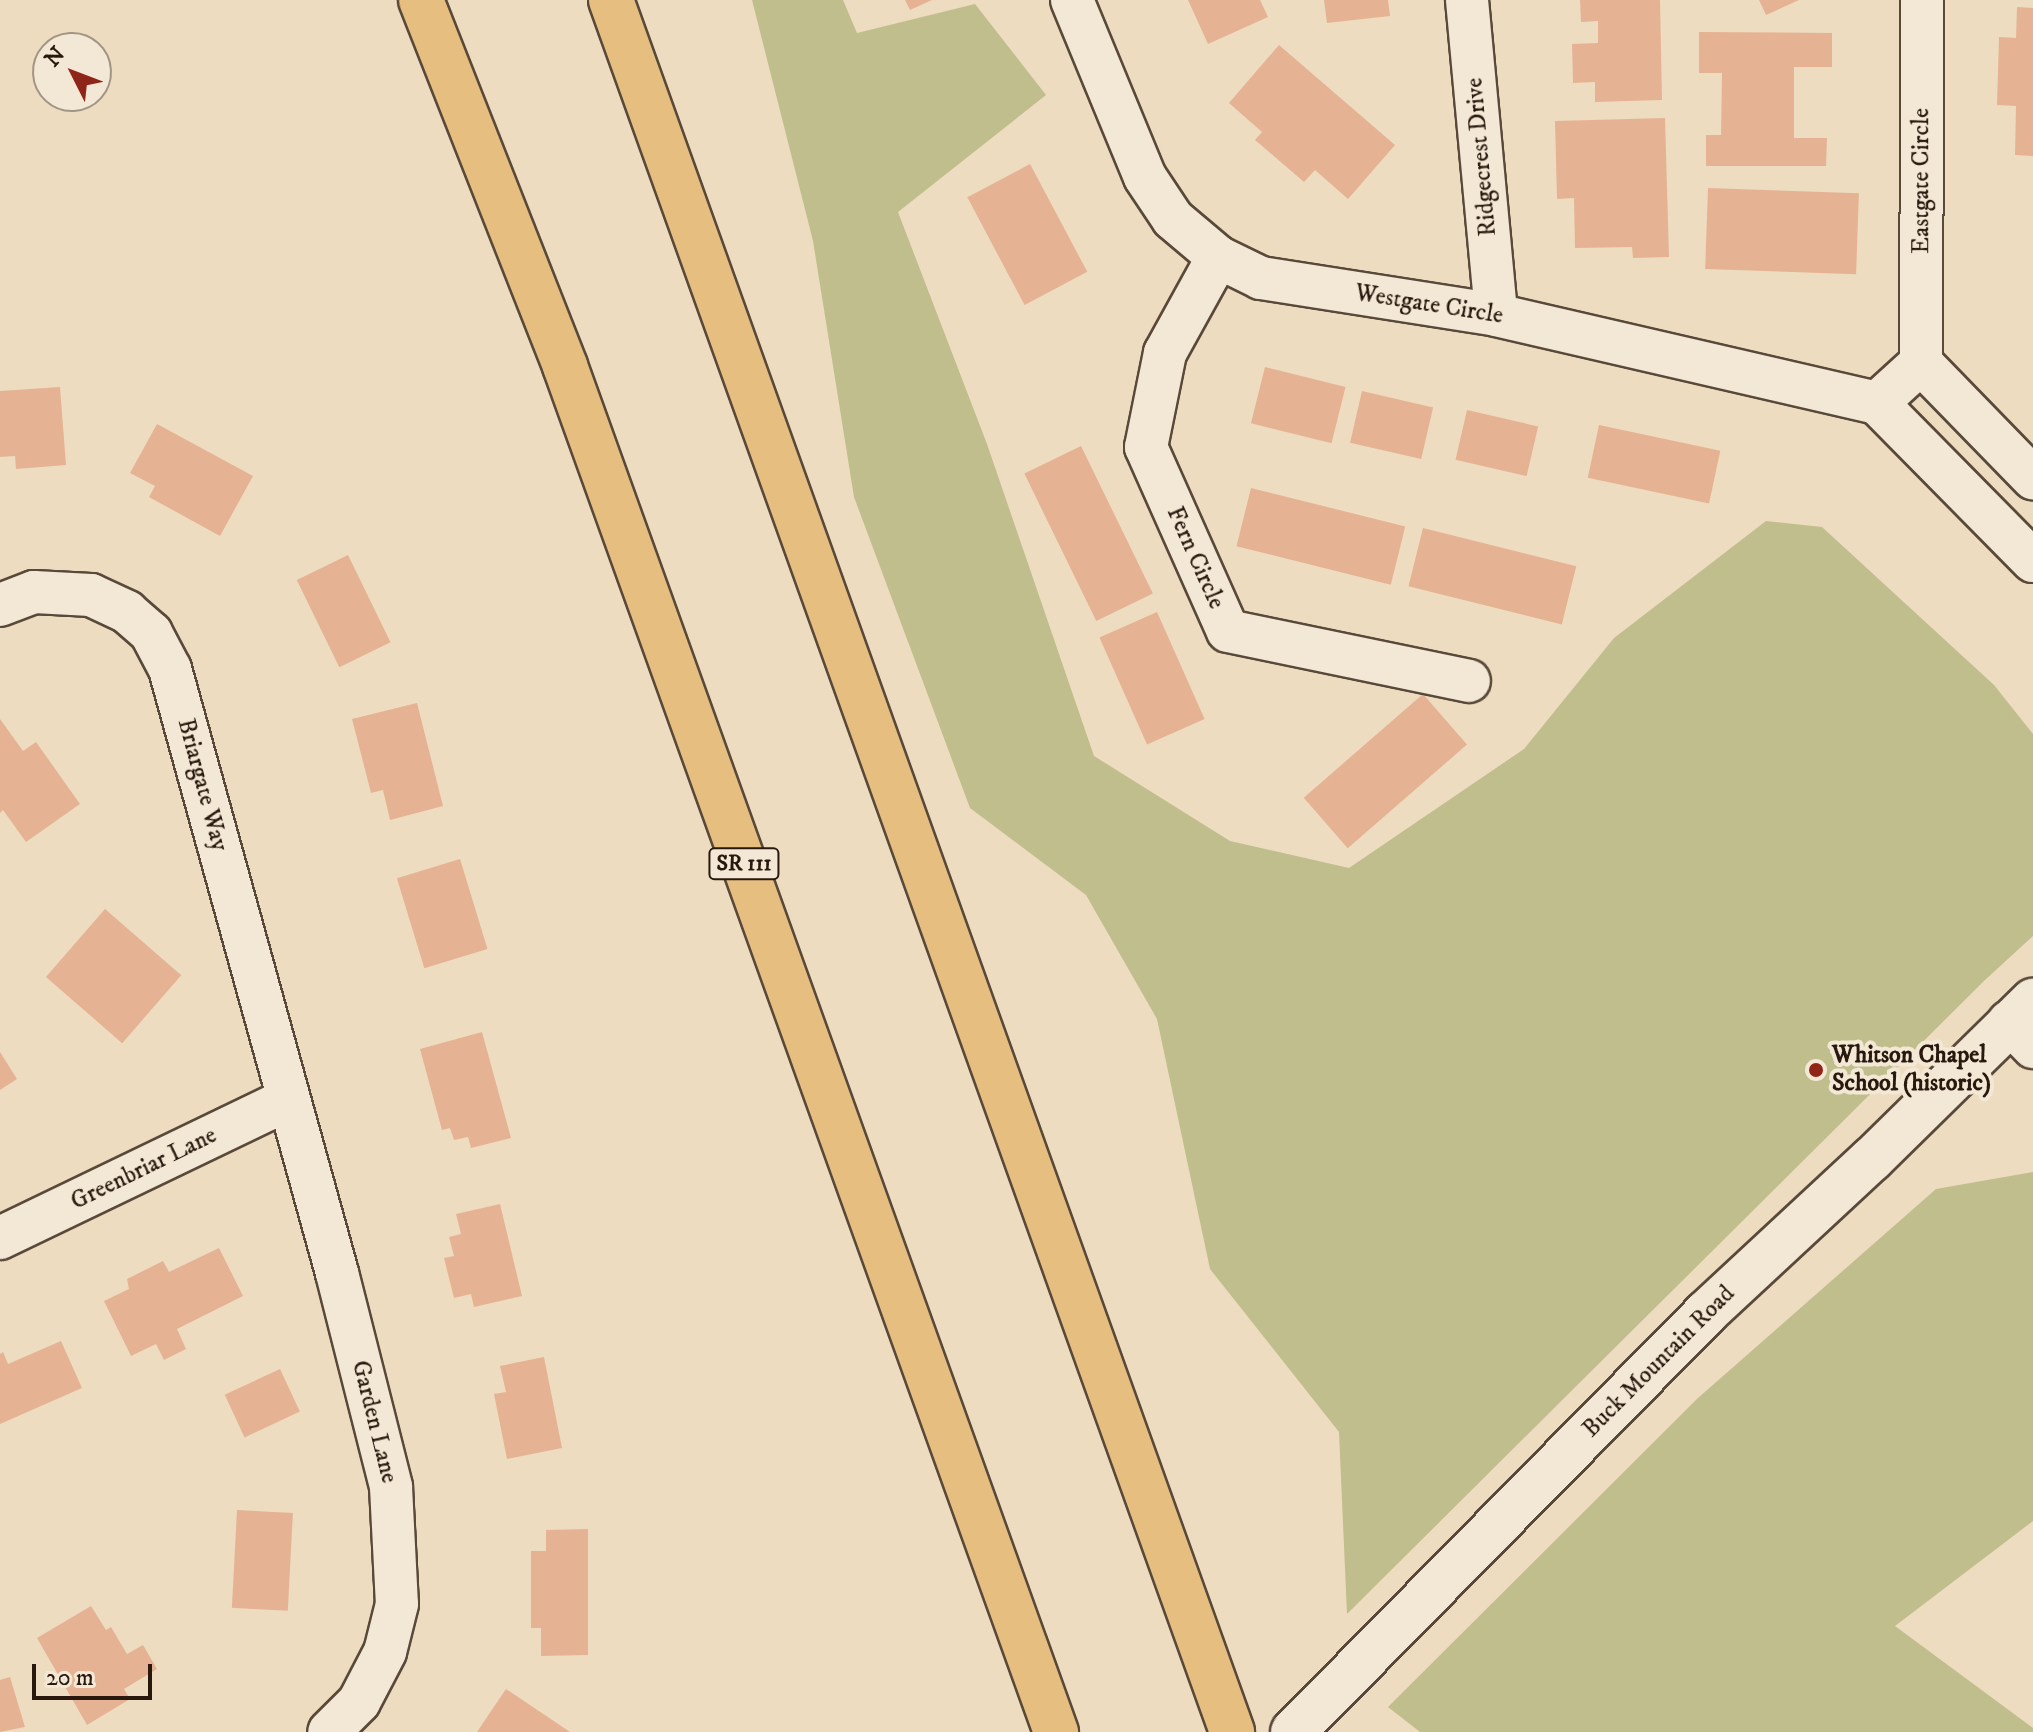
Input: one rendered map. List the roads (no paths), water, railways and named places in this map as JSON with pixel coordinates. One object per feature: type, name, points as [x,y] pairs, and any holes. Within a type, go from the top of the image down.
[{"type":"highway","name":"SR 111","points":[[421,0],[565,366],[1056,1732]]},
{"type":"highway","points":[[611,0],[1232,1732]]},
{"type":"street","name":"Westgate Circle","points":[[1072,0],[1145,177],[1173,219],[1218,257],[1261,278],[1496,315],[1877,403]]},
{"type":"street","name":"Ridgecrest Drive","points":[[1467,0],[1496,315]]},
{"type":"street","name":"Eastgate Circle","points":[[1921,363],[1922,0]]},
{"type":"street","name":"Fern Circle","points":[[1218,257],[1165,353],[1146,447],[1228,631],[1469,681]]},
{"type":"street","points":[[2033,478],[1921,363],[1877,403],[2033,561]]},
{"type":"street","name":"Briargate Way","points":[[0,605],[34,592],[91,595],[127,612],[151,633],[170,669],[287,1100]]},
{"type":"street","name":"Buck Mountain Road","points":[[1293,1732],[1706,1313],[2025,1023]]},
{"type":"street","name":"Greenbriar Lane","points":[[0,1238],[287,1100]]},
{"type":"street","name":"Garden Lane","points":[[287,1100],[337,1273],[391,1487],[397,1604],[385,1652],[359,1702],[329,1732]]},
{"type":"place","name":"Whitson Chapel School (historic)","points":[[1816,1070]]}]
